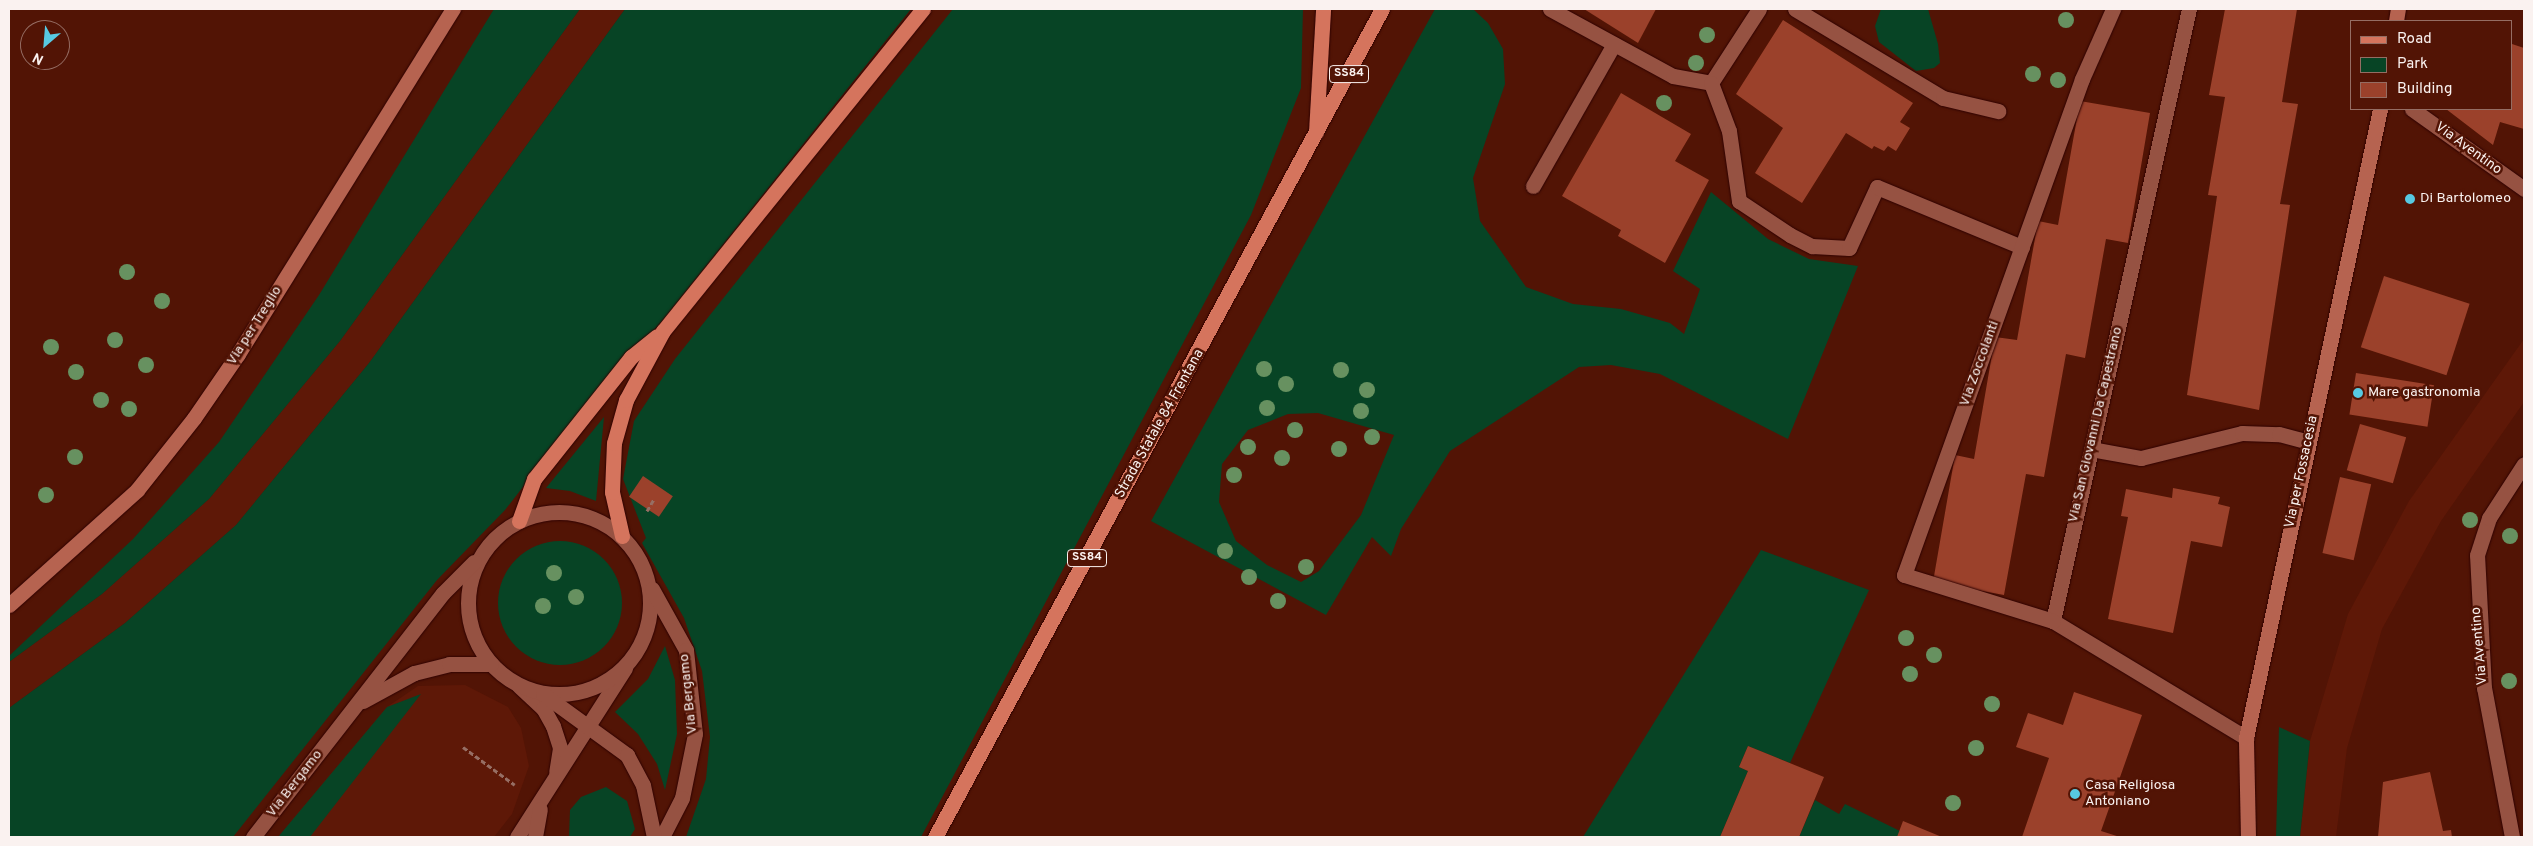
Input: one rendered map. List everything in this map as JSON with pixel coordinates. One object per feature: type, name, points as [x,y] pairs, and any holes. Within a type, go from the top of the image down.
[{"type":"main road","points":[[622,536],[612,492],[614,443],[626,400],[662,332],[924,9]]},
{"type":"main road","points":[[1315,139],[1323,9]]},
{"type":"main road","name":"Strada Statale 84 Frentana","points":[[935,837],[1315,139],[1382,9]]},
{"type":"main road","points":[[519,521],[534,479],[631,357],[662,332]]},
{"type":"street","name":"Via per Treglio","points":[[9,605],[136,490],[194,418],[238,354],[453,9]]},
{"type":"street","points":[[1550,9],[1673,76],[1711,83]]},
{"type":"street","points":[[1711,83],[1759,9]]},
{"type":"street","points":[[1795,9],[1943,98],[1998,111]]},
{"type":"street","name":"Via Zoccolanti","points":[[2052,621],[1904,575],[2022,247],[2112,9]]},
{"type":"street","name":"Via San Giovanni Da Capestrano","points":[[2052,621],[2189,9]]},
{"type":"street","points":[[1533,186],[1614,44]]},
{"type":"street","points":[[1711,83],[1729,131],[1739,201],[1790,235],[1812,246],[1849,248],[1877,187],[2022,247]]},
{"type":"street","name":"Via per Fossacesia","points":[[2248,837],[2246,738],[2380,110]]},
{"type":"street","name":"Via Aventino","points":[[2413,110],[2524,189]]},
{"type":"street","points":[[2091,450],[2141,458],[2242,433],[2279,434],[2308,442]]},
{"type":"street","name":"Via Aventino","points":[[2512,837],[2484,688],[2477,564],[2489,518],[2524,464]]},
{"type":"street","points":[[519,521],[562,512],[604,523],[622,536]]},
{"type":"street","name":"Via Bergamo","points":[[253,837],[443,593],[504,530],[519,521]]},
{"type":"street","name":"Via Bergamo","points":[[622,536],[634,550],[649,584],[686,650],[695,734],[682,798],[662,837]]},
{"type":"street","points":[[480,556],[467,600],[478,645],[491,664],[543,708],[560,748],[544,798],[535,837]]},
{"type":"street","points":[[517,837],[544,798],[648,628],[649,584]]},
{"type":"street","points":[[2052,621],[2246,738]]},
{"type":"street","name":"Via Bergamo","points":[[356,706],[414,673],[449,664],[491,664]]},
{"type":"street","points":[[542,693],[587,691],[625,668]]},
{"type":"street","points":[[519,686],[542,693],[627,755],[644,785],[654,837]]},
{"type":"path","points":[[463,747],[524,791]]},
{"type":"shaded area","points":[[580,9],[625,9],[369,363],[236,525],[125,623],[9,708],[9,662],[102,594],[209,499],[340,341]]},
{"type":"shaded area","points":[[2524,339],[2524,402],[2441,521],[2382,629],[2347,748],[2336,837],[2300,837],[2310,741],[2348,614],[2409,501]]},
{"type":"shaded area","points":[[465,685],[508,707],[521,728],[529,766],[512,814],[494,837],[278,837],[387,707],[418,686]]},
{"type":"green space","points":[[494,9],[580,9],[340,341],[209,499],[102,594],[9,662],[9,656],[133,539],[219,442],[319,295]]},
{"type":"green space","points":[[625,9],[911,9],[662,321],[595,394],[505,510],[437,580],[233,837],[9,837],[9,708],[125,623],[236,525],[369,363]]},
{"type":"green space","points":[[953,9],[1303,9],[1301,88],[1251,215],[921,837],[686,837],[706,779],[710,737],[702,671],[684,618],[642,543],[646,538],[623,479],[634,421],[675,359]]},
{"type":"green space","points":[[1435,9],[1473,9],[1488,23],[1503,49],[1505,84],[1473,178],[1480,221],[1526,287],[1573,304],[1621,309],[1670,323],[1684,334],[1700,289],[1673,271],[1711,192],[1768,239],[1809,259],[1858,266],[1788,439],[1660,374],[1611,365],[1579,367],[1450,451],[1401,529],[1391,556],[1372,537],[1326,615],[1151,521]],"holes":[[[1318,413],[1394,435],[1361,515],[1319,571],[1301,582],[1267,565],[1236,541],[1219,502],[1222,464],[1248,430],[1288,414]]]},
{"type":"green space","points":[[1881,9],[1928,9],[1938,44],[1940,63],[1934,68],[1916,71],[1879,42],[1875,26]]},
{"type":"green space","points":[[604,417],[596,501],[570,491],[546,488]]},
{"type":"green space","points":[[560,541],[584,545],[604,559],[618,579],[622,603],[618,627],[604,647],[584,661],[560,665],[536,661],[516,647],[502,627],[498,603],[502,579],[516,559],[536,545]]},
{"type":"green space","points":[[1761,550],[1869,590],[1790,763],[1748,746],[1739,767],[1748,771],[1720,837],[1583,837]]},
{"type":"green space","points":[[665,646],[675,680],[677,734],[665,790],[657,764],[638,734],[615,712],[648,679]]},
{"type":"green space","points":[[421,694],[310,837],[278,837],[387,707]]},
{"type":"green space","points":[[2279,727],[2310,741],[2300,837],[2276,837]]},
{"type":"green space","points":[[606,787],[627,801],[635,829],[630,837],[569,837],[570,810],[581,797]]},
{"type":"green space","points":[[1815,800],[1839,814],[1845,804],[1900,831],[1897,837],[1799,837]]},
{"type":"building","points":[[1584,9],[1656,9],[1638,43]]},
{"type":"building","points":[[2225,9],[2297,9],[2282,102],[2298,104],[2280,204],[2290,205],[2259,410],[2187,395],[2217,196],[2208,195],[2225,97],[2209,95]]},
{"type":"building","points":[[1783,20],[1913,103],[1900,122],[1910,128],[1896,151],[1888,146],[1884,151],[1874,146],[1872,149],[1846,133],[1802,203],[1755,173],[1783,128],[1736,94]]},
{"type":"building","points":[[2513,44],[2524,48],[2524,129],[2500,122],[2493,145],[2447,110],[2513,110]]},
{"type":"building","points":[[1621,93],[1691,134],[1675,161],[1709,180],[1665,263],[1618,236],[1621,230],[1562,196]]},
{"type":"building","points":[[2080,101],[2150,113],[2128,243],[2106,239],[2085,358],[2066,354],[2044,477],[2026,474],[2004,595],[1933,582],[1955,455],[1974,459],[1995,337],[2017,340],[2038,221],[2058,225]]},
{"type":"building","points":[[2384,276],[2470,304],[2446,375],[2361,347]]},
{"type":"building","points":[[2356,373],[2434,385],[2427,427],[2349,414]]},
{"type":"building","points":[[2360,424],[2406,437],[2393,483],[2347,470]]},
{"type":"building","points":[[643,476],[673,496],[659,517],[629,497]]},
{"type":"building","points":[[2340,477],[2371,484],[2354,560],[2322,553]]},
{"type":"building","points":[[2173,488],[2220,497],[2218,504],[2230,507],[2222,547],[2191,541],[2173,633],[2108,619],[2128,517],[2121,516],[2126,489],[2172,498]]},
{"type":"building","name":"Casa Religiosa Antoniano","points":[[2074,692],[2142,715],[2101,831],[2120,837],[2022,837],[2049,758],[2016,747],[2028,713],[2063,725]]},
{"type":"building","points":[[1748,746],[1824,777],[1799,837],[1720,837],[1748,771],[1739,767]]},
{"type":"building","points":[[2430,772],[2443,831],[2451,830],[2452,837],[2378,837],[2383,782]]},
{"type":"building","points":[[1903,821],[1942,837],[1897,837]]},
{"type":"place","name":"Di Bartolomeo","points":[[2410,199]]},
{"type":"place","name":"Mare gastronomia","points":[[2358,393]]},
{"type":"place","name":"Casa Religiosa Antoniano","points":[[2075,794]]}]
